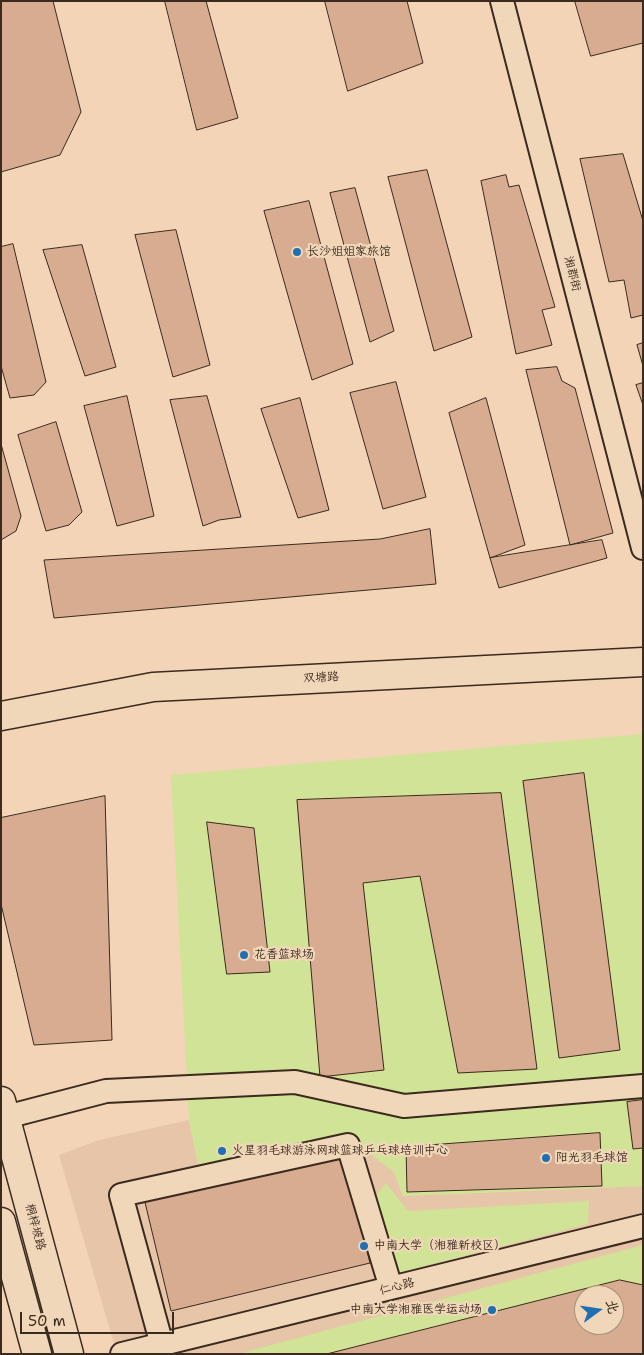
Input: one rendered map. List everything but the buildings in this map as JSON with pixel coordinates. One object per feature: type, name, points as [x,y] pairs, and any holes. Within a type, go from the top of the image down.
[{"type":"street","name":"湘郡街","points":[[502,1],[643,548]]},
{"type":"street","name":"双塘路","points":[[1,716],[153,687],[643,662]]},
{"type":"street","points":[[4,1109],[106,1091],[294,1082],[404,1106],[643,1086]]},
{"type":"street","name":"桐梓坡路","points":[[4,1109],[69,1354]]},
{"type":"street","points":[[162,1345],[121,1195],[348,1145],[391,1288]]},
{"type":"street","points":[[1,1222],[37,1354]]},
{"type":"street","name":"仁心路","points":[[122,1354],[643,1226]]},
{"type":"shaded area","name":"中南大学（湘雅新校区）","points":[[189,1120],[198,1164],[349,1138],[394,1171],[403,1196],[643,1186],[643,1354],[117,1354],[59,1155],[99,1140]]},
{"type":"green space","points":[[643,734],[643,1186],[403,1196],[393,1171],[349,1138],[198,1164],[189,1120],[171,775]]},
{"type":"green space","points":[[386,1183],[408,1211],[589,1201],[588,1224],[398,1273],[372,1201]]},
{"type":"green space","name":"中南大学湘雅医学运动场","points":[[643,1245],[643,1354],[238,1354]]},
{"type":"place","name":"长沙姐姐家旅馆","points":[[297,252]]},
{"type":"place","name":"花香篮球场","points":[[244,955]]},
{"type":"place","name":"火星羽毛球游泳网球篮球乒乓球培训中心","points":[[222,1151]]},
{"type":"place","name":"阳光羽毛球馆","points":[[546,1158]]},
{"type":"place","name":"中南大学（湘雅新校区）","points":[[364,1246]]},
{"type":"place","name":"中南大学湘雅医学运动场","points":[[492,1310]]}]
